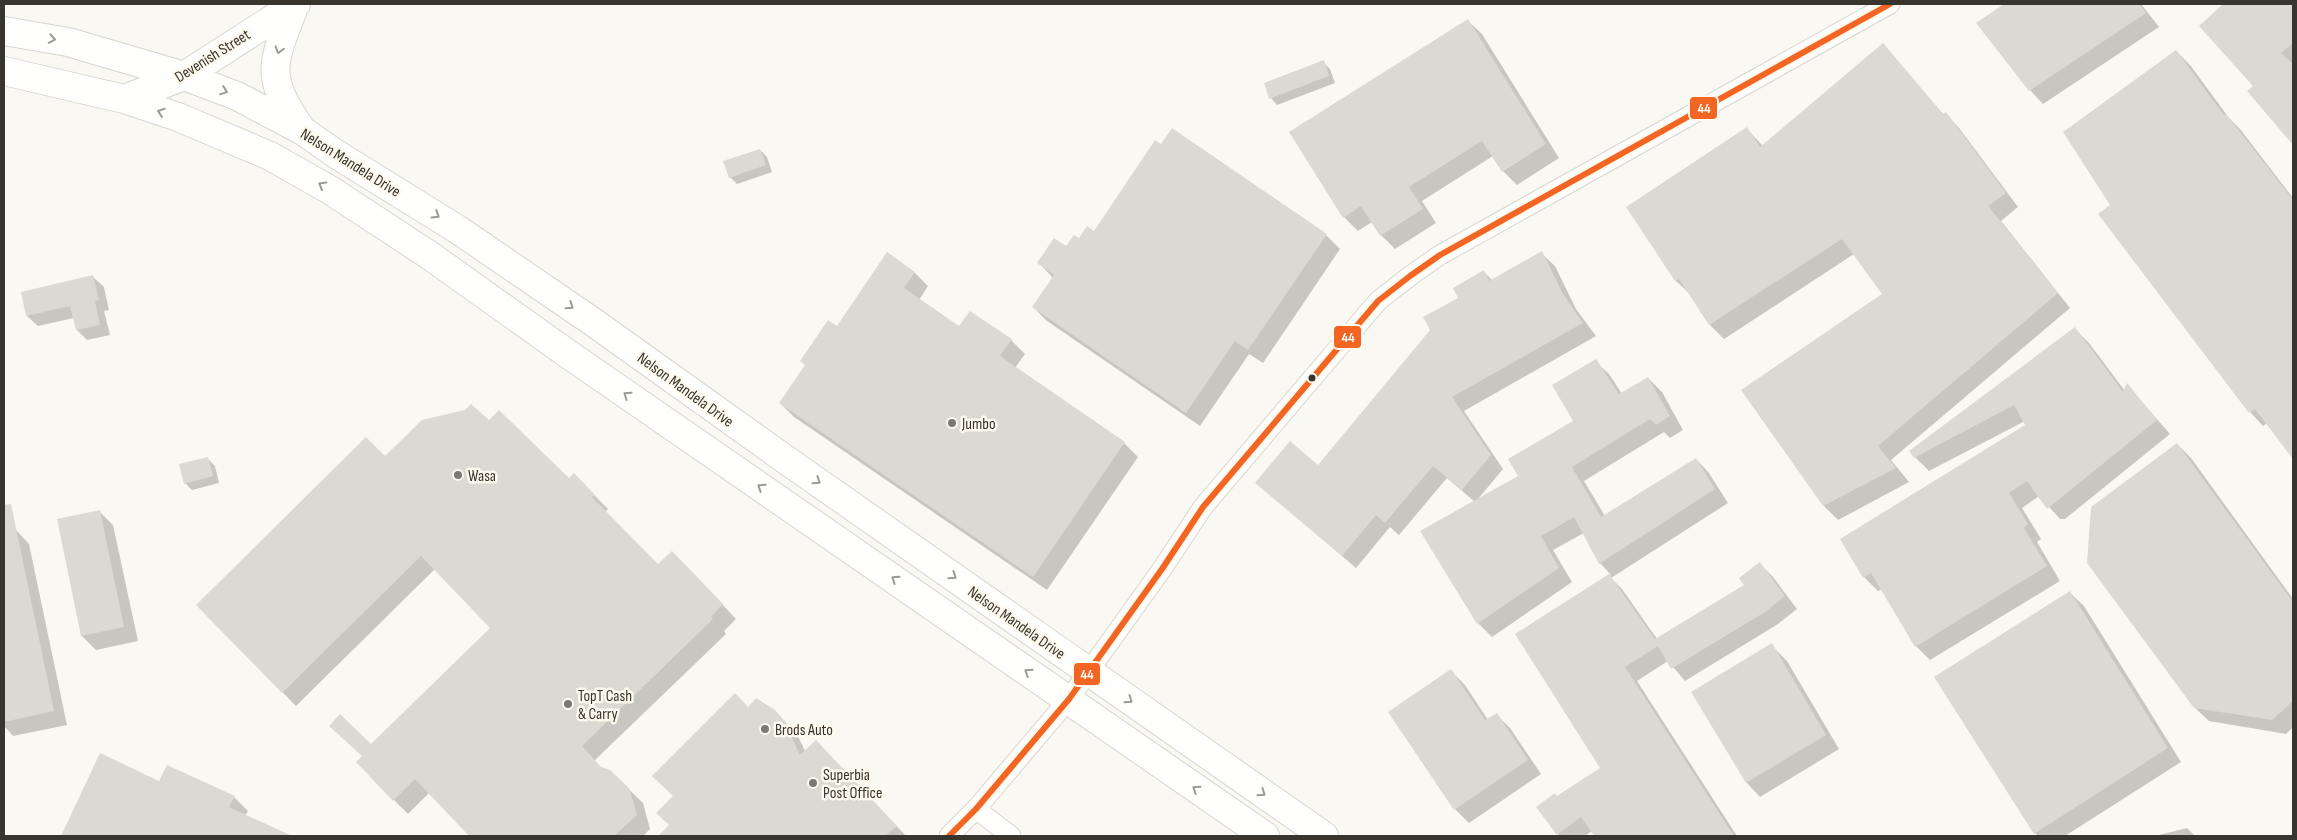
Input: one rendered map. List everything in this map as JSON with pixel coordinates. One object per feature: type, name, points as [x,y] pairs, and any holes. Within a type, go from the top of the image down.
[{"type":"main road","name":"Devenish Street","points":[[124,99],[184,76],[295,4]]},
{"type":"main road","points":[[295,4],[277,53],[274,73],[280,96],[302,131]]},
{"type":"main road","name":"Nelson Mandela Drive","points":[[4,32],[68,42],[184,76],[237,96],[302,131],[457,229],[593,322],[789,462],[1324,836]]},
{"type":"main road","points":[[4,71],[124,99],[226,136],[287,164],[357,207],[429,255],[568,354],[1265,836]]},
{"type":"street","points":[[949,836],[976,809],[1069,699],[1162,569],[1203,507],[1378,301],[1440,255],[1890,4]]},
{"type":"street","points":[[976,809],[1011,836]]},
{"type":"building","points":[[2004,4],[2139,4],[2146,13],[2029,91],[1976,23]]},
{"type":"building","points":[[2223,4],[2293,4],[2293,43],[2281,53],[2293,64],[2293,145],[2247,91],[2253,86],[2199,26]]},
{"type":"building","points":[[1468,19],[1546,144],[1502,172],[1482,141],[1409,187],[1423,209],[1380,236],[1361,206],[1343,218],[1289,132]]},
{"type":"building","points":[[1883,43],[1943,114],[1946,112],[2006,193],[1988,206],[2058,293],[1878,446],[1896,468],[1823,506],[1741,390],[1882,294],[1842,239],[1709,325],[1679,279],[1675,281],[1626,207],[1747,127],[1760,147]]},
{"type":"building","points":[[2176,50],[2224,115],[2226,114],[2293,200],[2293,459],[2255,409],[2249,413],[2098,214],[2110,205],[2063,132]]},
{"type":"building","points":[[1324,60],[1329,76],[1269,99],[1264,83]]},
{"type":"building","points":[[1172,128],[1327,234],[1248,350],[1235,341],[1186,413],[1032,307],[1054,275],[1037,263],[1054,238],[1066,246],[1074,235],[1079,238],[1087,226],[1094,231],[1155,140],[1161,144]]},
{"type":"building","points":[[760,149],[766,165],[729,178],[723,161]]},
{"type":"building","points":[[1542,251],[1563,294],[1583,323],[1452,397],[1491,455],[1462,490],[1433,466],[1385,523],[1376,515],[1342,556],[1255,483],[1290,441],[1318,465],[1430,330],[1423,317],[1458,298],[1453,288],[1484,270],[1489,281]]},
{"type":"building","name":"Jumbo","points":[[887,252],[915,272],[904,288],[959,326],[970,311],[1012,339],[1000,356],[1125,442],[1033,577],[779,403],[805,365],[800,361],[828,320],[837,326]]},
{"type":"building","points":[[93,275],[99,300],[95,301],[100,325],[76,330],[70,306],[26,316],[21,292]]},
{"type":"building","points":[[2075,327],[2123,392],[2127,383],[2157,420],[2047,509],[2027,481],[2009,493],[2028,524],[2024,528],[2047,566],[1915,647],[1871,573],[1863,578],[1840,539],[2025,425],[2014,405],[1914,458],[1909,451]]},
{"type":"building","points":[[1596,359],[1619,394],[1648,377],[1670,416],[1656,425],[1650,419],[1572,467],[1601,517],[1696,458],[1715,489],[1599,564],[1574,517],[1541,536],[1559,568],[1477,624],[1420,531],[1518,476],[1508,459],[1573,421],[1552,385]]},
{"type":"building","points":[[471,404],[489,420],[499,410],[569,478],[574,473],[595,495],[592,497],[658,564],[672,551],[723,604],[711,617],[713,619],[582,746],[601,767],[610,770],[629,788],[637,815],[614,836],[469,836],[415,779],[393,801],[356,762],[362,756],[329,726],[340,714],[371,744],[490,628],[421,556],[282,693],[196,605],[366,437],[385,456],[422,420],[465,410]]},
{"type":"building","points":[[2177,443],[2293,602],[2293,701],[2272,720],[2194,708],[2087,563],[2091,507]]},
{"type":"building","points":[[208,457],[213,476],[184,484],[179,464]]},
{"type":"building","points":[[11,504],[54,711],[4,722],[4,505]]},
{"type":"building","points":[[100,510],[124,627],[81,636],[57,519]]},
{"type":"building","points":[[1760,562],[1785,596],[1765,612],[1671,669],[1658,646],[1625,667],[1734,836],[1594,836],[1581,817],[1557,835],[1536,807],[1555,793],[1557,796],[1600,768],[1515,634],[1609,574],[1655,639],[1744,585],[1739,578]]},
{"type":"building","points":[[2070,591],[2168,748],[2034,834],[1934,677]]},
{"type":"building","points":[[1772,643],[1826,735],[1746,783],[1691,692]]},
{"type":"building","points":[[1451,669],[1485,720],[1497,713],[1528,760],[1454,810],[1388,712]]},
{"type":"building","points":[[735,693],[748,707],[756,698],[775,710],[783,719],[800,755],[816,740],[897,826],[885,836],[658,836],[669,825],[656,813],[673,796],[652,776]]},
{"type":"building","points":[[100,753],[159,781],[167,765],[235,796],[229,807],[292,836],[61,836]]},
{"type":"transit line","name":"44","points":[[949,836],[976,809],[1069,699],[1162,569],[1203,507],[1378,301],[1440,255],[1890,4]]},
{"type":"place","name":"Jumbo","points":[[952,423]]},
{"type":"place","name":"Wasa","points":[[458,475]]},
{"type":"place","name":"TopT Cash & Carry","points":[[568,704]]},
{"type":"place","name":"Brods Auto","points":[[765,729]]},
{"type":"place","name":"Superbia Post Office","points":[[813,783]]}]
